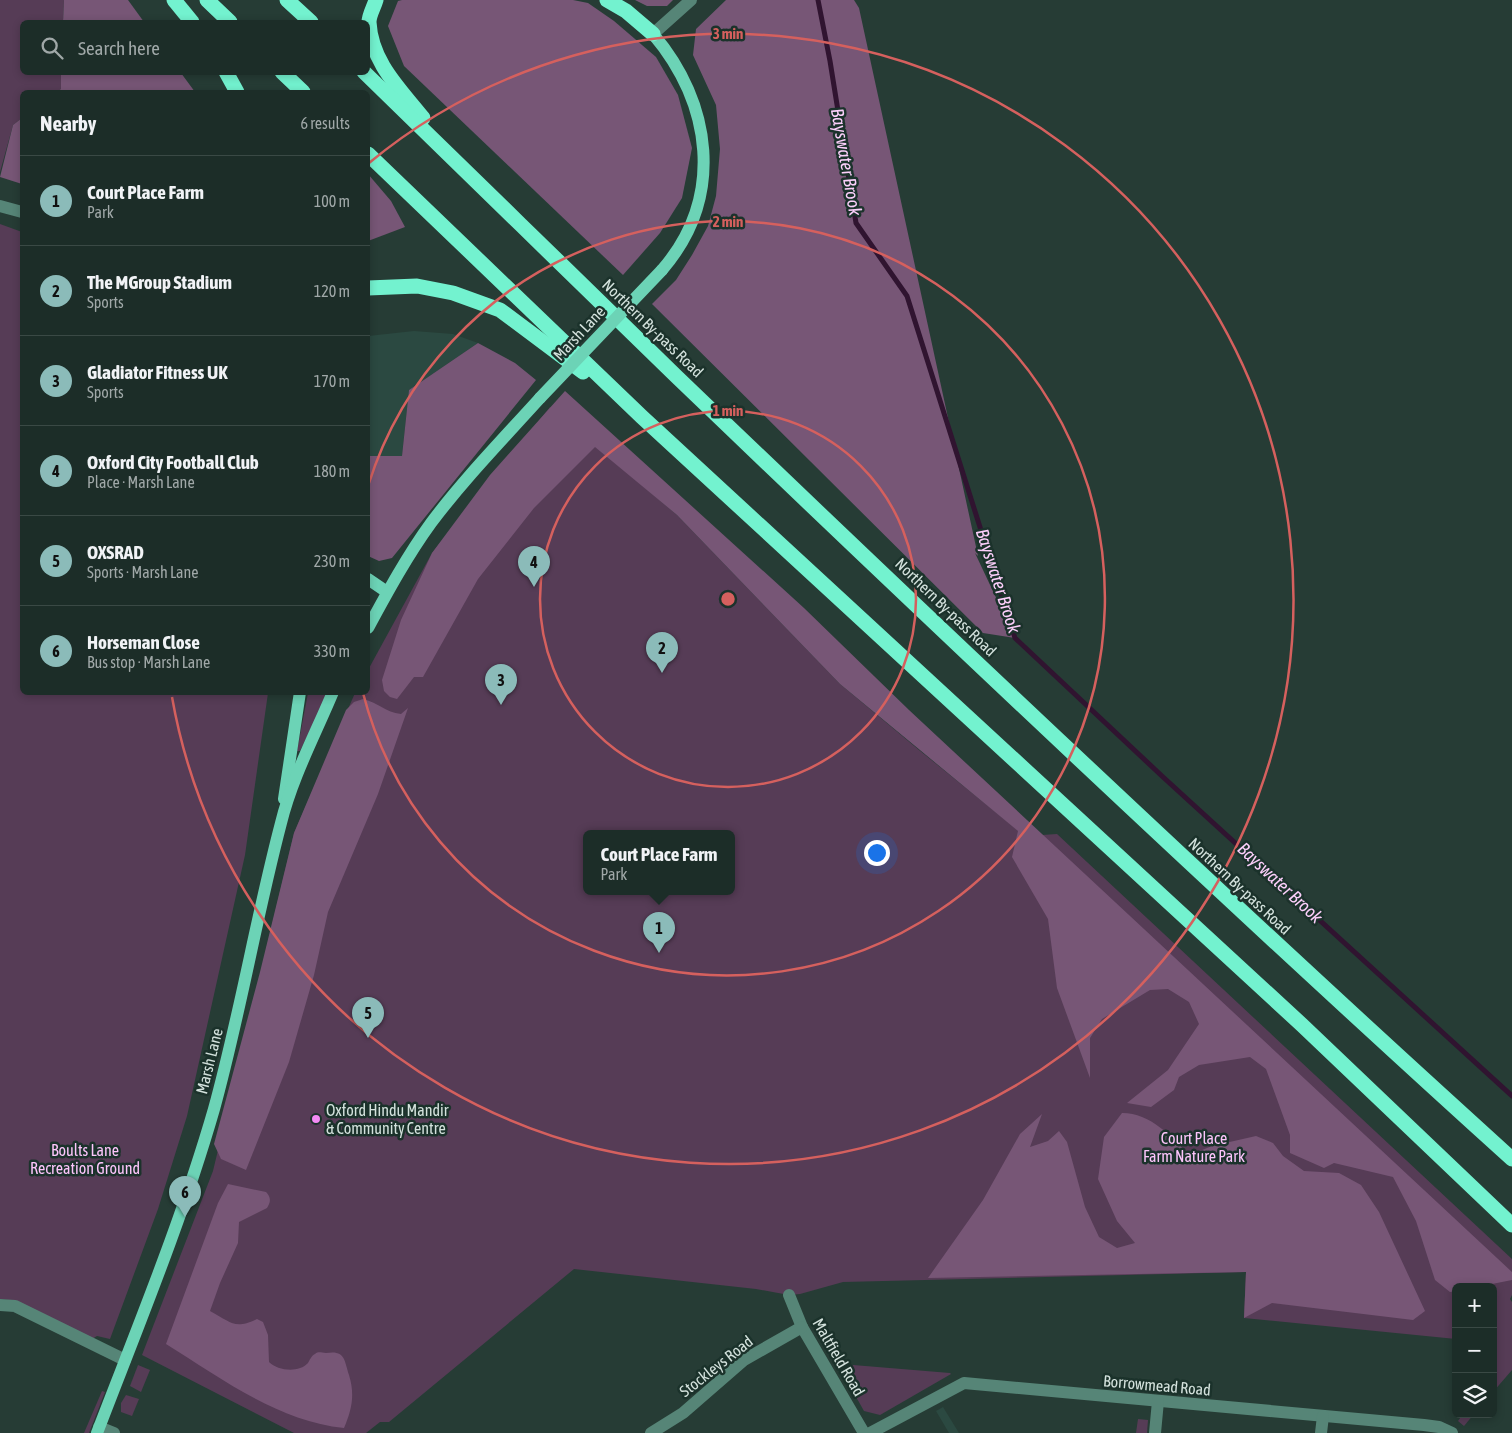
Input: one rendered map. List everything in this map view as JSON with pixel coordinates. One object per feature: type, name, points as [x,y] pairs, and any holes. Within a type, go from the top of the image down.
[{"type":"highway","points":[[174,0],[190,20]]},
{"type":"highway","points":[[207,0],[228,20]]},
{"type":"highway","points":[[288,0],[309,20]]},
{"type":"highway","points":[[369,20],[376,0]]},
{"type":"highway","points":[[607,0],[626,11],[653,34]]},
{"type":"highway","points":[[370,27],[374,52],[391,79],[465,169]]},
{"type":"highway","points":[[228,75],[236,90]]},
{"type":"highway","points":[[285,75],[301,90]]},
{"type":"highway","name":"Northern By-pass Road","points":[[367,75],[683,382],[1180,854],[1330,994],[1512,1159]]},
{"type":"highway","points":[[370,156],[642,417],[1295,1018],[1512,1225]]},
{"type":"highway","points":[[370,288],[416,286],[453,293],[500,310],[642,417]]},
{"type":"main road","name":"Marsh Lane","points":[[370,624],[387,592],[431,523],[479,465],[678,251],[694,216],[704,172],[703,137],[697,112],[685,79],[671,55],[653,34]]},
{"type":"main road","points":[[370,580],[387,592]]},
{"type":"main road","points":[[281,822],[300,695]]},
{"type":"main road","name":"Marsh Lane","points":[[98,1430],[198,1162],[245,987],[281,822],[332,695]]},
{"type":"street","points":[[653,34],[691,0]]},
{"type":"street","points":[[0,206],[20,211]]},
{"type":"street","name":"Maltfield Road","points":[[789,1295],[802,1327],[864,1433]]},
{"type":"street","points":[[0,1305],[15,1306],[125,1360]]},
{"type":"street","name":"Stockleys Road","points":[[651,1433],[683,1413],[744,1360],[802,1327]]},
{"type":"street","name":"Borrowmead Road","points":[[870,1433],[964,1383],[1424,1425],[1439,1427],[1452,1433]]},
{"type":"street","points":[[1155,1433],[1158,1401]]},
{"type":"street","points":[[1321,1433],[1323,1416]]},
{"type":"street","points":[[98,1430],[114,1433]]},
{"type":"shaded area","points":[[64,0],[128,0],[143,20],[63,20]]},
{"type":"shaded area","points":[[573,0],[588,3],[614,21],[656,57],[678,95],[692,148],[682,198],[660,233],[623,275],[404,66],[388,26],[398,1]]},
{"type":"shaded area","points":[[635,0],[673,0],[667,6],[647,6]]},
{"type":"shaded area","points":[[726,0],[854,0],[859,8],[978,556],[975,553],[1015,638],[983,633],[652,304],[676,280],[692,255],[708,226],[716,196],[720,149],[716,105],[693,55],[696,29]]},
{"type":"shaded area","points":[[61,75],[182,75],[194,90],[59,90],[61,89]]},
{"type":"shaded area","points":[[20,120],[20,183],[0,177],[13,125]]},
{"type":"shaded area","points":[[370,176],[391,201],[405,227],[370,240]]},
{"type":"shaded area","points":[[414,331],[453,334],[478,343],[409,390],[402,456],[370,456],[370,336]]},
{"type":"shaded area","points":[[478,343],[515,363],[536,380],[392,558],[379,561],[370,557],[370,456],[402,456],[409,390]]},
{"type":"shaded area","points":[[565,391],[804,608],[909,710],[1512,1272],[1512,1280],[1497,1283],[1452,1283],[1452,1292],[1450,1292],[1435,1280],[1416,1221],[1393,1177],[1334,1163],[1324,1168],[1290,1153],[1290,1135],[1266,1069],[1250,1057],[1199,1065],[1179,1077],[1174,1090],[1151,1107],[1127,1103],[1168,1070],[1199,1024],[1189,1002],[1168,989],[1150,990],[1102,1019],[1090,1038],[1090,1078],[1057,988],[1048,919],[1012,857],[1018,831],[840,684],[677,515],[595,447],[534,508],[478,579],[423,677],[414,677],[397,699],[390,697],[384,691],[382,680],[401,620],[432,553],[490,475]]},
{"type":"shaded area","points":[[363,699],[395,713],[401,714],[408,708],[378,794],[328,912],[314,975],[289,1062],[246,1170],[221,1159],[214,1144],[260,972],[294,833],[346,710],[354,702]]},
{"type":"shaded area","points":[[1122,1113],[1132,1114],[1151,1121],[1190,1155],[1212,1146],[1256,1136],[1273,1143],[1283,1156],[1304,1171],[1339,1173],[1361,1185],[1379,1212],[1425,1311],[1413,1320],[1272,1303],[1244,1318],[1246,1272],[928,1278],[983,1200],[1020,1134],[1042,1114],[1030,1147],[1048,1141],[1059,1131],[1067,1142],[1085,1207],[1099,1237],[1117,1248],[1135,1243],[1117,1221],[1098,1179],[1104,1137]]},
{"type":"shaded area","points":[[228,1184],[266,1192],[270,1202],[267,1208],[239,1222],[238,1243],[210,1311],[233,1323],[243,1324],[257,1319],[263,1322],[268,1335],[269,1362],[283,1369],[288,1370],[304,1366],[312,1356],[318,1353],[332,1352],[340,1354],[346,1364],[352,1389],[351,1408],[344,1428],[320,1424],[273,1408],[166,1344],[218,1203]]},
{"type":"shaded area","points":[[943,1407],[959,1433],[949,1433],[936,1411]]},
{"type":"green space","points":[[0,0],[64,0],[63,20],[20,20],[20,75],[61,75],[61,89],[20,90],[20,120],[13,125],[0,172]]},
{"type":"green space","name":"Boults Lane Recreation Ground","points":[[0,224],[20,231],[20,695],[268,695],[245,855],[187,1116],[158,1209],[110,1339],[97,1336],[92,1339],[17,1301],[0,1299]]},
{"type":"green space","name":"Court Place Farm Nature Park","points":[[550,407],[677,515],[840,684],[1019,831],[1042,835],[1057,834],[1512,1259],[1512,1295],[1510,1299],[1512,1302],[1512,1370],[1497,1387],[1497,1283],[1452,1283],[1452,1339],[1244,1318],[1246,1272],[843,1282],[800,1294],[789,1295],[756,1289],[574,1269],[389,1422],[380,1422],[366,1433],[294,1433],[142,1355],[213,1171],[294,833],[354,695],[370,695],[370,666],[432,553]]},
{"type":"green space","points":[[308,695],[327,695],[300,751],[297,751]]},
{"type":"green space","points":[[138,1365],[150,1370],[141,1392],[130,1386]]},
{"type":"green space","points":[[838,1365],[951,1374],[880,1415],[864,1411]]},
{"type":"green space","points":[[102,1391],[105,1392],[89,1433],[84,1433]]},
{"type":"green space","points":[[126,1395],[139,1399],[132,1416],[121,1412],[121,1403]]},
{"type":"green space","points":[[1460,1418],[1471,1418],[1464,1426],[1458,1421]]},
{"type":"green space","points":[[1138,1419],[1148,1420],[1147,1433],[1136,1433]]},
{"type":"waterway","name":"Bayswater Brook","points":[[818,0],[830,61],[856,223],[907,296],[1015,638],[1163,777],[1512,1096]]},
{"type":"place","name":"Oxford City Football Club","points":[[534,587]]},
{"type":"place","name":"The MGroup Stadium","points":[[662,673]]},
{"type":"place","name":"Gladiator Fitness UK","points":[[501,705]]},
{"type":"place","name":"Court Place Farm","points":[[659,953]]},
{"type":"place","name":"OXSRAD","points":[[368,1038]]},
{"type":"place","name":"Oxford Hindu Mandir & Community Centre","points":[[316,1119]]},
{"type":"place","name":"Horseman Close","points":[[185,1217]]}]
